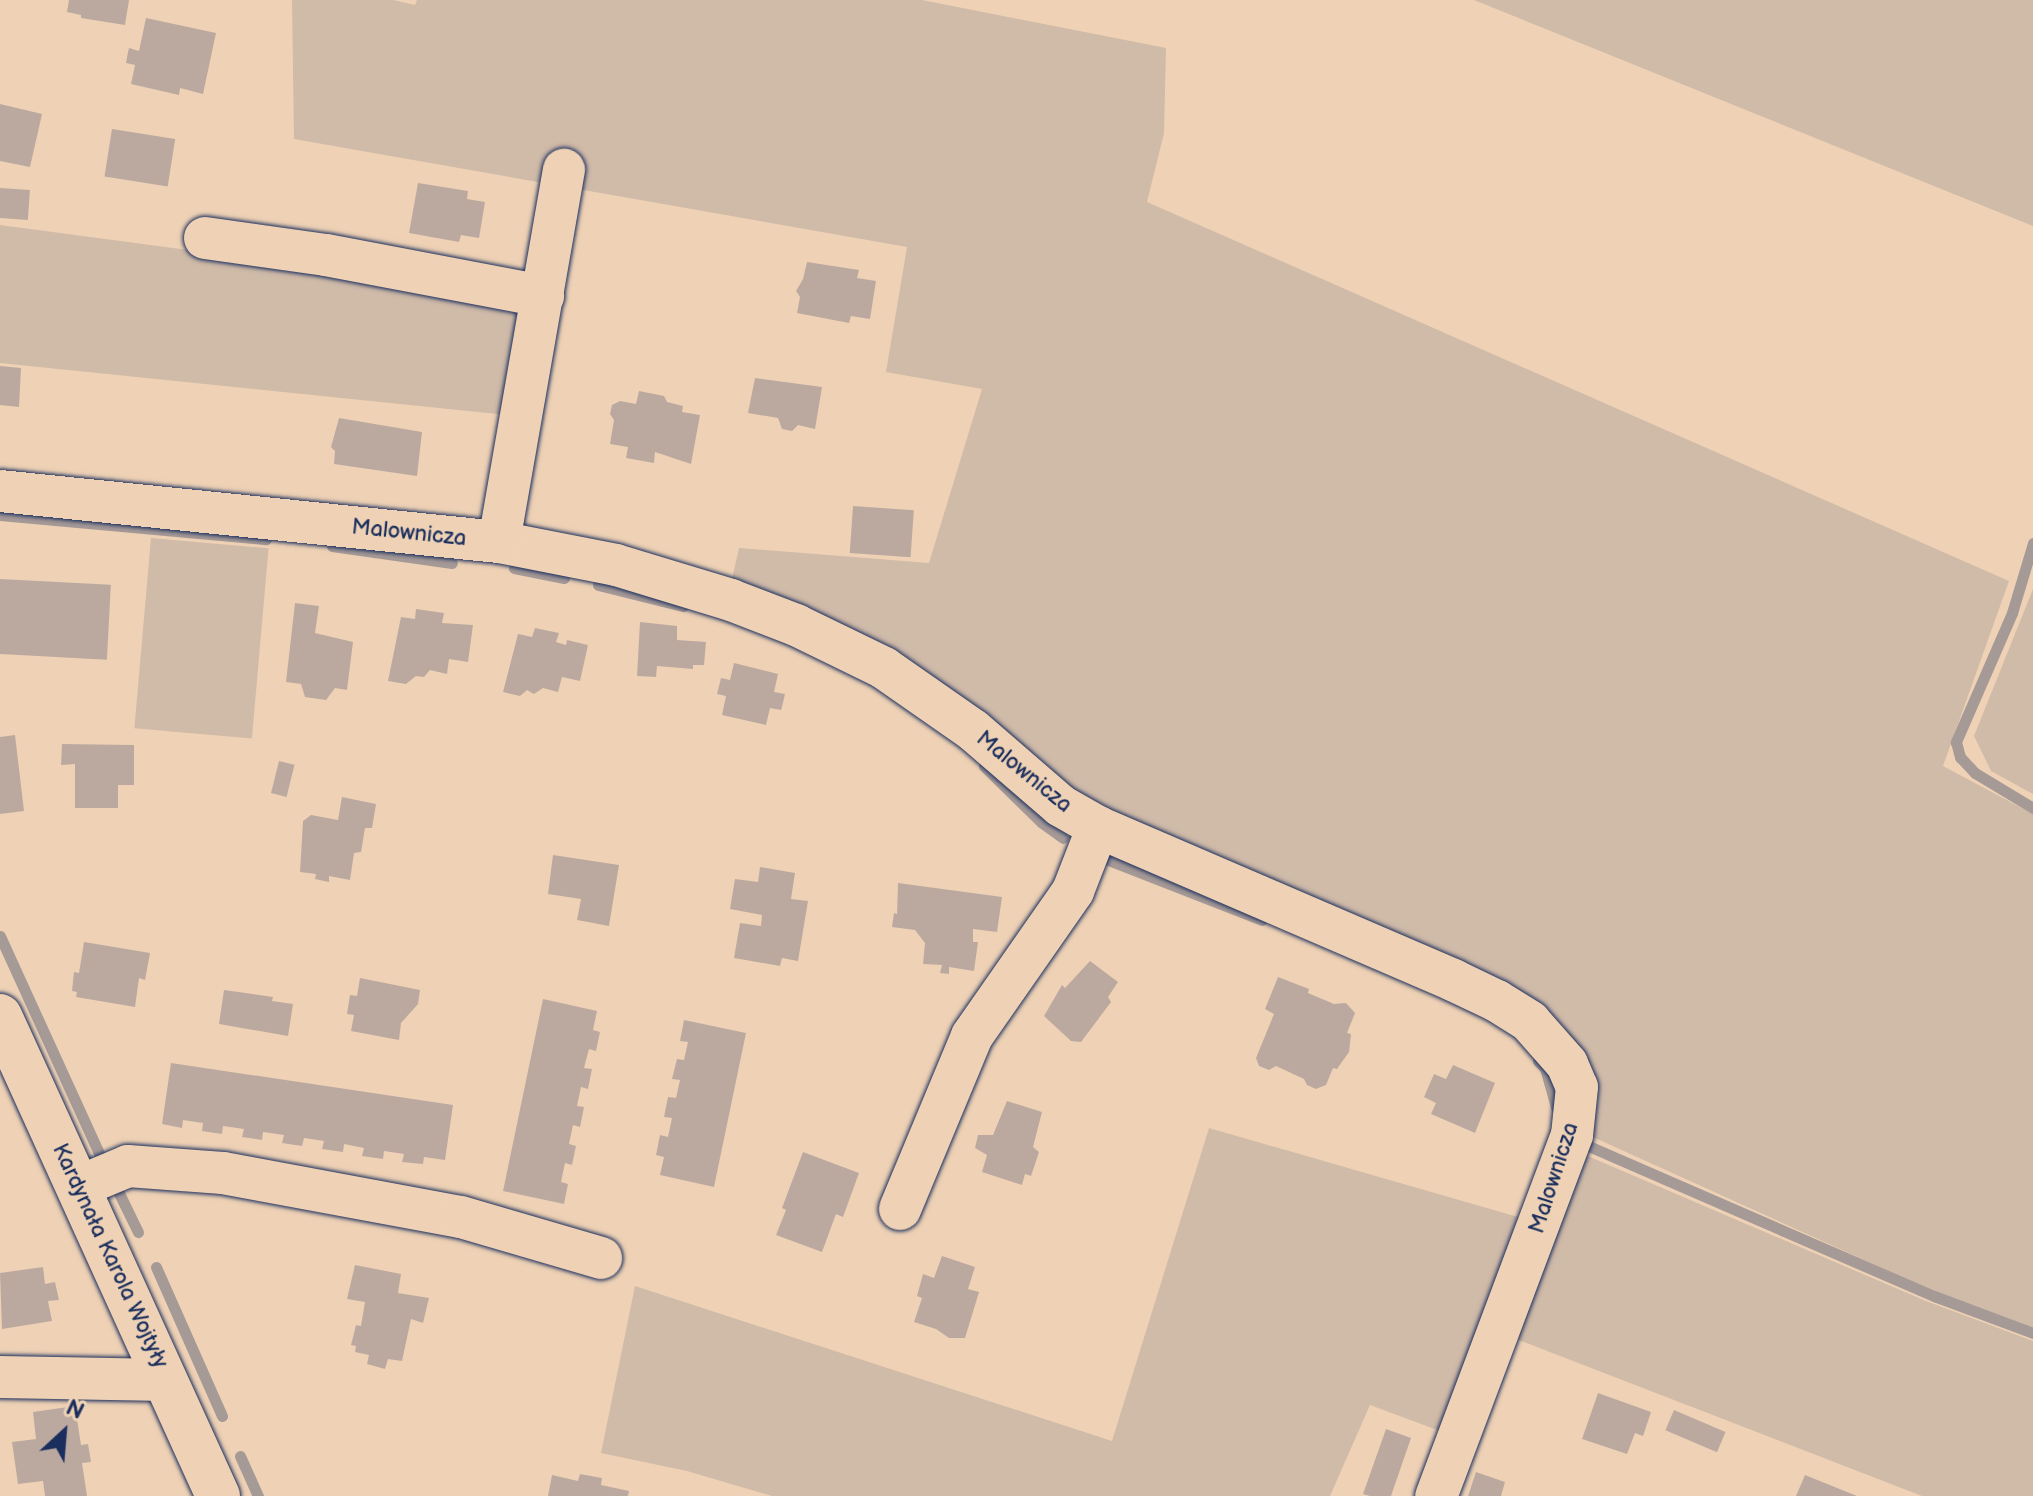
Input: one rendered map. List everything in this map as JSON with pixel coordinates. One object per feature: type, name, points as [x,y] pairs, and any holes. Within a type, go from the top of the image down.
[{"type":"street","points":[[499,542],[564,170]]},
{"type":"street","points":[[205,238],[326,255],[543,296]]},
{"type":"street","name":"Malownicza","points":[[0,491],[499,542],[674,580],[796,625],[884,668],[933,699],[1061,806],[1098,827],[1497,1001],[1530,1022],[1567,1064],[1577,1087],[1572,1135],[1436,1496]]},
{"type":"street","points":[[900,1209],[972,1036],[1073,891],[1098,827]]},
{"type":"street","name":"Kardynała Karola Wojtyły","points":[[0,1016],[218,1496]]},
{"type":"street","points":[[78,1187],[128,1166],[223,1173],[461,1217],[601,1258]]},
{"type":"street","points":[[0,1377],[166,1380]]},
{"type":"shaded area","points":[[292,0],[393,0],[415,5],[417,0],[922,0],[1166,48],[1164,133],[1147,202],[2009,581],[1943,766],[2033,814],[2033,1331],[1988,1316],[1584,1133],[1571,1047],[1114,824],[730,588],[739,548],[929,563],[982,389],[886,372],[907,247],[294,139]]},
{"type":"shaded area","points":[[1474,0],[2033,0],[2033,226]]},
{"type":"shaded area","points":[[0,225],[323,268],[529,306],[507,415],[0,363]]},
{"type":"shaded area","points":[[151,538],[269,548],[252,739],[134,728]]},
{"type":"shaded area","points":[[2033,589],[2033,794],[1991,771],[1974,736]]},
{"type":"shaded area","points":[[1209,1128],[1518,1217],[1448,1434],[1370,1405],[1330,1496],[772,1496],[687,1471],[601,1453],[635,1286],[1112,1441]]},
{"type":"shaded area","points":[[1576,1151],[1926,1301],[2033,1341],[2033,1496],[1922,1496],[1511,1337]]},
{"type":"building","points":[[69,0],[129,0],[125,25],[81,18],[81,15],[67,12]]},
{"type":"building","points":[[146,18],[216,33],[203,94],[180,88],[179,95],[131,84],[135,65],[126,63],[128,52],[129,48],[139,51]]},
{"type":"building","points":[[0,104],[42,114],[30,167],[0,161]]},
{"type":"building","points":[[112,129],[175,139],[168,186],[104,176]]},
{"type":"building","points":[[418,183],[468,191],[467,199],[485,202],[479,238],[461,235],[459,242],[409,233]]},
{"type":"building","points":[[0,188],[30,190],[28,220],[0,218]]},
{"type":"building","points":[[807,262],[859,270],[857,278],[876,281],[870,319],[851,316],[849,323],[797,313],[800,297],[796,291]]},
{"type":"building","points":[[0,366],[21,368],[19,407],[0,405]]},
{"type":"building","points":[[755,378],[822,387],[815,429],[798,425],[792,431],[782,429],[778,418],[748,413]]},
{"type":"building","points":[[639,391],[664,396],[667,402],[683,406],[682,412],[700,415],[691,464],[655,452],[654,463],[626,458],[628,447],[610,444],[614,420],[610,414],[612,405],[620,401],[636,404]]},
{"type":"building","points":[[339,418],[422,432],[417,476],[334,464],[335,451],[331,447]]},
{"type":"building","points":[[853,506],[914,510],[911,557],[850,553]]},
{"type":"building","points":[[0,579],[111,585],[107,660],[0,654]]},
{"type":"building","points":[[295,603],[319,606],[315,633],[353,642],[347,690],[335,688],[326,700],[305,697],[301,684],[286,682]]},
{"type":"building","points":[[416,609],[444,613],[442,623],[473,625],[468,662],[449,659],[447,674],[430,670],[424,677],[416,676],[406,684],[388,681],[401,617],[415,619]]},
{"type":"building","points":[[640,622],[677,626],[677,640],[706,642],[704,665],[693,665],[693,669],[657,666],[656,677],[637,676]]},
{"type":"building","points":[[535,628],[559,633],[556,642],[566,645],[567,640],[588,645],[580,681],[562,677],[558,692],[543,688],[534,694],[527,690],[520,696],[503,692],[518,634],[532,637]]},
{"type":"building","points":[[734,663],[778,674],[774,692],[785,694],[782,707],[781,710],[770,708],[766,725],[722,715],[726,696],[717,694],[721,678],[730,680]]},
{"type":"building","points":[[15,735],[24,811],[0,814],[0,737]]},
{"type":"building","points":[[62,744],[134,745],[134,785],[118,785],[118,808],[75,808],[75,764],[61,765]]},
{"type":"building","points":[[279,761],[295,765],[287,797],[271,793]]},
{"type":"building","points":[[342,797],[376,804],[372,828],[365,828],[361,852],[354,853],[350,880],[329,876],[329,882],[315,879],[316,874],[300,872],[303,821],[311,815],[338,820]]},
{"type":"building","points":[[553,855],[619,865],[609,926],[577,920],[581,899],[548,894]]},
{"type":"building","points":[[760,867],[795,873],[791,899],[808,901],[798,961],[782,958],[780,966],[734,958],[740,923],[761,926],[762,915],[730,909],[735,879],[758,882]]},
{"type":"building","points":[[898,883],[1002,897],[997,932],[973,929],[973,942],[978,942],[974,971],[949,967],[949,974],[940,973],[942,965],[923,964],[925,943],[915,930],[892,927],[894,913],[897,914]]},
{"type":"building","points":[[84,942],[150,953],[145,980],[139,978],[135,1007],[76,997],[77,992],[72,991],[74,972],[79,973]]},
{"type":"building","points":[[1090,961],[1118,982],[1108,997],[1111,1002],[1081,1042],[1071,1041],[1044,1016],[1062,985],[1065,988]]},
{"type":"building","points":[[1278,977],[1309,989],[1308,993],[1334,1004],[1346,1003],[1355,1013],[1347,1033],[1351,1034],[1349,1052],[1337,1069],[1333,1068],[1326,1085],[1316,1089],[1307,1085],[1304,1079],[1276,1066],[1269,1070],[1259,1066],[1256,1058],[1274,1014],[1265,1009]]},
{"type":"building","points":[[360,978],[420,990],[418,1004],[401,1023],[399,1040],[351,1031],[354,1015],[347,1014],[350,995],[357,996]]},
{"type":"building","points":[[224,990],[273,997],[272,1001],[293,1004],[288,1036],[219,1024]]},
{"type":"building","points":[[543,999],[597,1011],[593,1030],[600,1032],[596,1051],[589,1049],[584,1068],[592,1069],[588,1089],[581,1087],[577,1106],[584,1107],[580,1127],[573,1125],[569,1144],[576,1146],[572,1165],[565,1163],[561,1182],[568,1184],[564,1204],[503,1191]]},
{"type":"building","points":[[684,1020],[746,1033],[714,1187],[660,1175],[664,1157],[656,1155],[660,1135],[668,1137],[672,1118],[664,1117],[668,1097],[676,1098],[680,1080],[672,1079],[677,1059],[684,1060],[688,1042],[680,1041]]},
{"type":"building","points":[[171,1063],[453,1105],[445,1160],[424,1157],[423,1164],[402,1162],[404,1154],[384,1151],[383,1159],[362,1156],[364,1148],[344,1144],[343,1152],[322,1149],[324,1141],[304,1138],[302,1146],[282,1143],[284,1135],[263,1132],[262,1140],[242,1137],[244,1129],[223,1126],[222,1134],[202,1131],[203,1123],[183,1120],[182,1128],[162,1124]]},
{"type":"building","points":[[1453,1065],[1495,1083],[1475,1133],[1431,1114],[1436,1103],[1424,1097],[1434,1074],[1446,1079]]},
{"type":"building","points":[[1007,1101],[1042,1112],[1033,1147],[1039,1152],[1031,1176],[1025,1174],[1022,1185],[982,1172],[987,1155],[975,1148],[978,1135],[993,1135]]},
{"type":"building","points":[[803,1152],[859,1173],[843,1217],[836,1214],[822,1252],[776,1235],[786,1210],[782,1208]]},
{"type":"building","points":[[942,1256],[975,1267],[968,1289],[979,1292],[965,1338],[949,1338],[936,1329],[914,1322],[922,1298],[917,1296],[923,1274],[934,1278]]},
{"type":"building","points":[[355,1265],[401,1274],[398,1293],[429,1298],[423,1323],[411,1319],[402,1361],[388,1359],[385,1369],[367,1364],[369,1355],[355,1352],[356,1346],[351,1345],[356,1325],[361,1326],[365,1302],[347,1299]]},
{"type":"building","points":[[43,1267],[45,1284],[55,1282],[59,1300],[48,1301],[52,1321],[2,1329],[0,1273]]},
{"type":"building","points":[[1598,1393],[1651,1412],[1643,1436],[1635,1433],[1627,1454],[1582,1439]]},
{"type":"building","points":[[75,1406],[81,1445],[88,1444],[91,1462],[82,1463],[87,1496],[45,1496],[43,1481],[18,1484],[12,1442],[36,1439],[33,1412]]},
{"type":"building","points":[[1674,1410],[1726,1432],[1717,1452],[1665,1430]]},
{"type":"building","points":[[1386,1429],[1411,1438],[1391,1496],[1363,1494]]},
{"type":"building","points":[[1476,1472],[1505,1482],[1501,1496],[1468,1496]]},
{"type":"building","points":[[580,1474],[602,1478],[601,1485],[629,1491],[628,1496],[548,1496],[552,1475],[578,1481]]},
{"type":"building","points":[[1805,1475],[1857,1496],[1796,1496]]},
{"type":"waterway","points":[[0,515],[266,539]]},
{"type":"waterway","points":[[2033,543],[2012,613],[1956,742],[1960,757],[1975,773],[2033,808]]},
{"type":"waterway","points":[[332,546],[452,563]]},
{"type":"waterway","points":[[514,568],[564,578]]},
{"type":"waterway","points":[[598,585],[683,606]]},
{"type":"waterway","points":[[984,766],[1041,822],[1063,838]]},
{"type":"waterway","points":[[1108,860],[1262,920]]},
{"type":"waterway","points":[[0,936],[100,1155]]},
{"type":"waterway","points":[[1538,1061],[1545,1068],[1556,1107]]},
{"type":"waterway","points":[[1584,1144],[1934,1296],[2033,1333]]},
{"type":"waterway","points":[[117,1189],[138,1232]]},
{"type":"waterway","points":[[156,1267],[222,1416]]},
{"type":"waterway","points":[[240,1456],[258,1496]]}]
